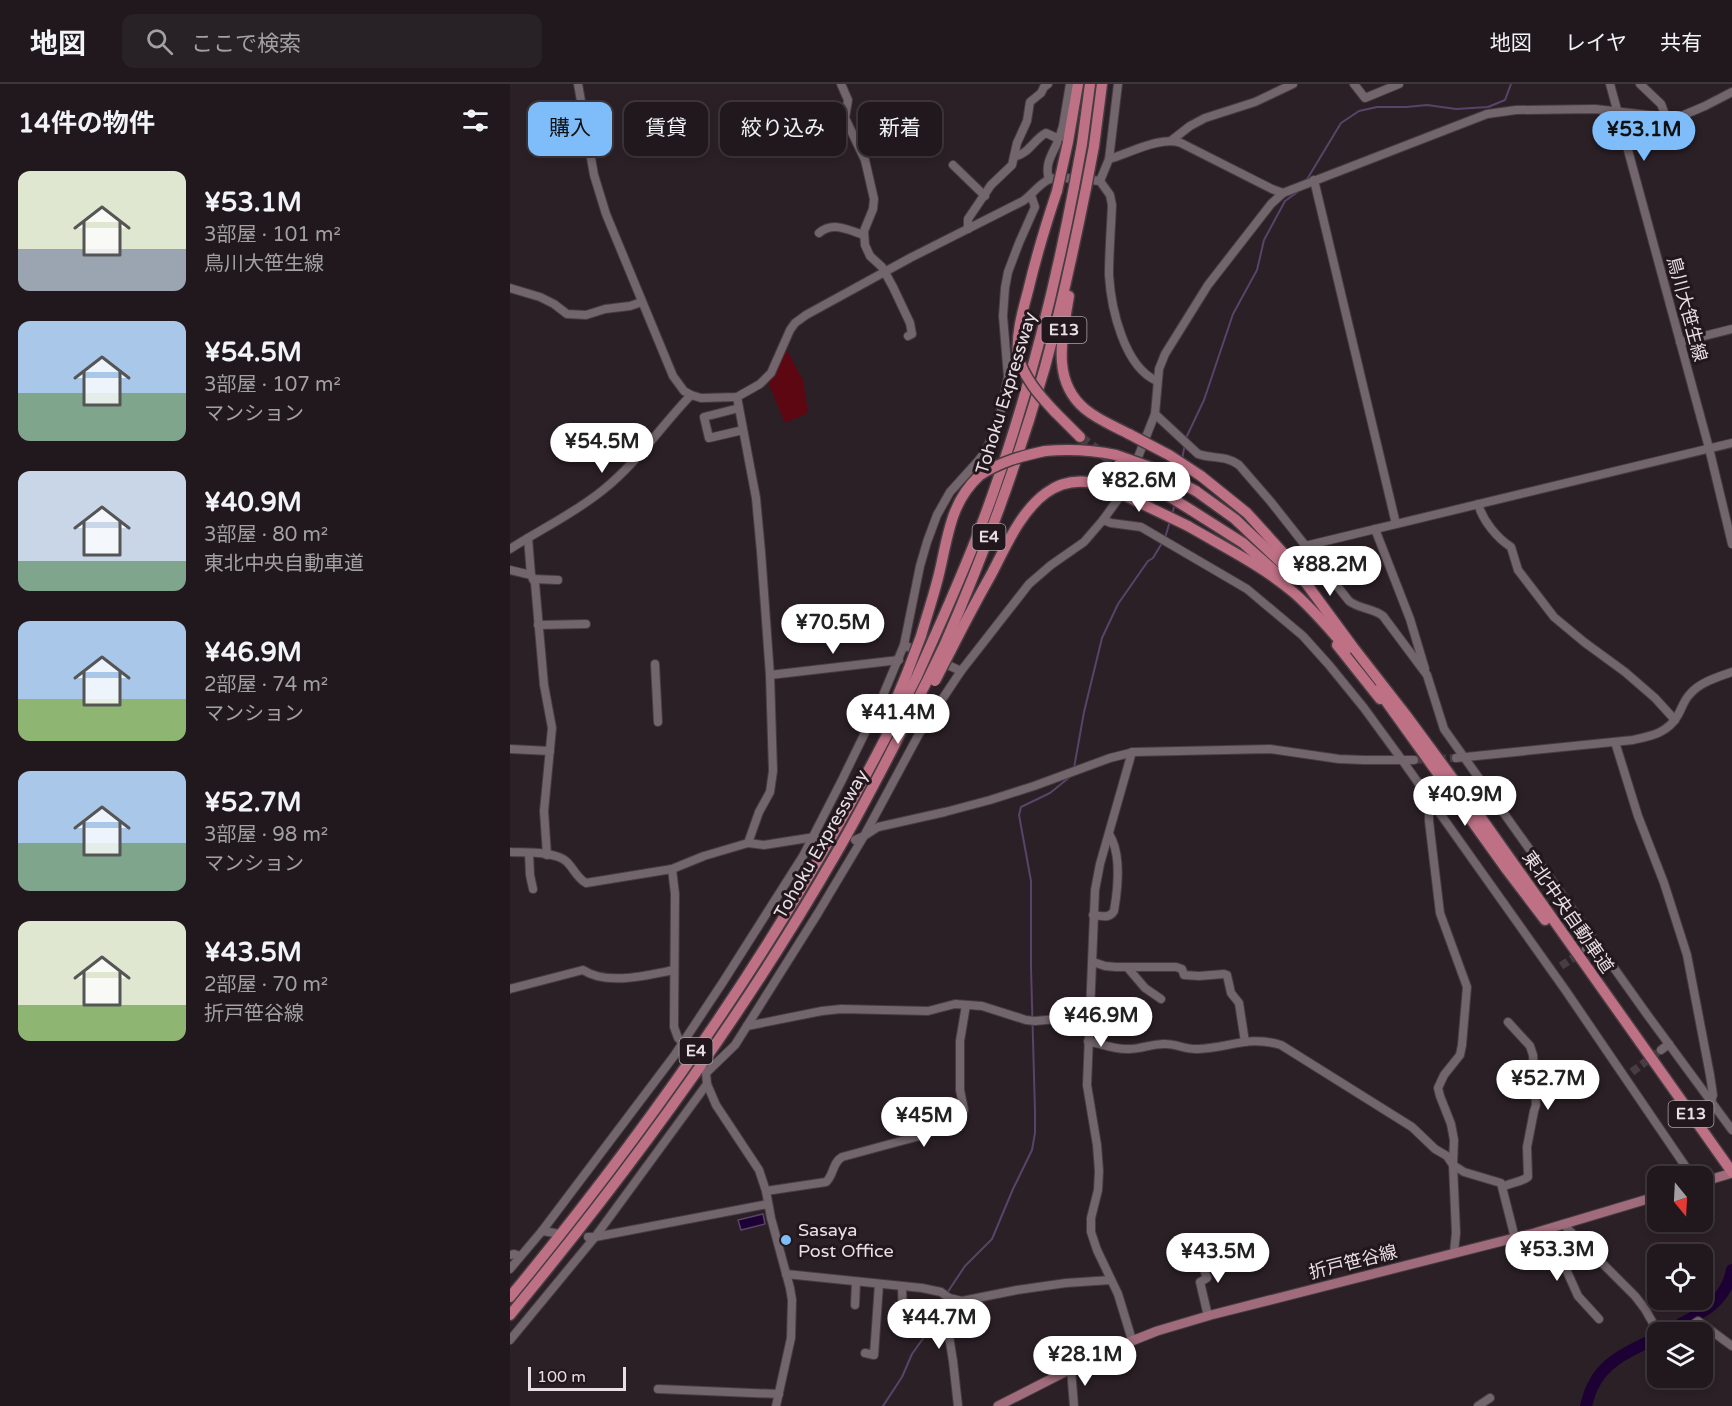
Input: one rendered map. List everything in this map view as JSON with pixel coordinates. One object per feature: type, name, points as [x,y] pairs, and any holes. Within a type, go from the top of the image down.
[{"type":"highway","name":"E13","points":[[1078,84],[1064,140],[1057,191],[1022,312],[1018,332],[1018,356],[1020,365],[1030,383],[1080,436]]},
{"type":"highway","name":"Tohoku Expressway","points":[[947,648],[1003,501],[1044,367],[1062,297],[1082,190],[1082,144],[1090,84]]},
{"type":"highway","name":"Tohoku Expressway","points":[[510,1297],[610,1170],[701,1044],[797,895],[859,788],[912,674],[933,640],[975,541],[1013,434],[1094,146],[1102,84]]},
{"type":"highway","name":"E13","points":[[1082,190],[1062,344],[1061,367],[1071,393],[1093,415],[1169,455],[1231,499],[1261,527],[1286,556],[1321,611]]},
{"type":"highway","name":"E13","points":[[912,674],[954,511],[964,493],[979,477],[995,466],[1045,452],[1077,450],[1150,466],[1196,491],[1251,532],[1282,562],[1321,611]]},
{"type":"highway","name":"E13","points":[[1115,460],[1230,534],[1257,554],[1321,611]]},
{"type":"highway","name":"E13","points":[[862,808],[874,790],[947,648],[1004,549],[1025,515],[1039,499],[1059,486],[1074,481],[1090,482],[1107,487],[1188,526],[1270,574],[1321,611]]},
{"type":"highway","name":"東北中央自動車道","points":[[1321,611],[1353,647],[1402,717],[1470,802],[1730,1170]]},
{"type":"highway","name":"Tohoku Expressway","points":[[510,1316],[647,1140],[711,1050],[808,900],[862,808]]},
{"type":"main road","points":[[1713,1177],[1730,1170]]},
{"type":"main road","name":"折戸笹谷線","points":[[998,1406],[1132,1340],[1157,1331],[1515,1238],[1647,1199]]},
{"type":"street","points":[[578,84],[594,175],[606,214],[674,376],[684,391],[701,398],[737,397],[760,384],[771,373],[795,323],[885,272],[1023,201],[1049,180],[1054,178],[1100,181]]},
{"type":"street","points":[[841,84],[848,99],[845,118],[865,160],[874,199],[864,235],[867,251],[885,272],[910,323],[912,334],[908,336]]},
{"type":"street","points":[[968,229],[968,219],[996,179],[1012,165],[1017,143],[1027,121],[1030,102],[1048,84]]},
{"type":"street","points":[[1049,180],[1047,165],[1064,140],[1070,84]]},
{"type":"street","points":[[1100,181],[1109,159],[1118,84]]},
{"type":"street","points":[[1109,159],[1172,140],[1205,118],[1255,102],[1293,84]]},
{"type":"street","points":[[1354,84],[1365,98],[1399,84]]},
{"type":"street","name":"鳥川大笹生線","points":[[1610,84],[1709,448],[1732,544]]},
{"type":"street","points":[[1640,84],[1660,104],[1666,117]]},
{"type":"street","points":[[776,1406],[791,1338],[792,1300],[759,1170],[716,1105],[704,1071],[735,1045],[825,903],[919,735],[961,671],[1029,584],[1084,542],[1121,495],[1155,414],[1159,369],[1165,354],[1208,285],[1270,204],[1283,192],[1487,114],[1516,110],[1595,109],[1679,117],[1732,92]]},
{"type":"street","points":[[1014,157],[1026,153],[1046,133],[1064,140]]},
{"type":"street","points":[[1172,140],[1272,189],[1283,192]]},
{"type":"street","points":[[953,165],[985,196]]},
{"type":"street","points":[[1100,181],[1110,195],[1112,205],[1110,278],[1120,331],[1134,362],[1144,373],[1157,381]]},
{"type":"street","points":[[1308,182],[1396,524]]},
{"type":"street","points":[[510,1269],[542,1231],[674,1056],[815,837],[899,660],[920,566],[932,527],[950,492],[985,452],[1002,407],[1008,377],[1003,316],[1005,288],[1008,272],[1035,207],[1031,195]]},
{"type":"street","points":[[819,233],[833,226],[864,235]]},
{"type":"street","points":[[510,288],[540,297],[554,304],[567,315],[586,315],[642,302]]},
{"type":"street","points":[[1680,342],[1732,329]]},
{"type":"street","points":[[510,549],[588,501],[609,485],[628,468],[691,395]]},
{"type":"street","points":[[737,397],[756,498],[770,675],[773,771],[770,792],[759,812],[748,843]]},
{"type":"street","points":[[739,408],[704,417],[709,438],[743,430]]},
{"type":"street","points":[[1155,414],[1198,454],[1232,460],[1239,465],[1349,601],[1383,616],[1427,675]]},
{"type":"street","points":[[1305,546],[1732,443]]},
{"type":"street","points":[[1478,504],[1482,515],[1503,542],[1511,547],[1518,570],[1554,617],[1625,672],[1655,698],[1675,720]]},
{"type":"street","points":[[1102,520],[1111,524],[1141,526],[1247,589],[1297,631],[1329,665],[1356,697],[1402,760],[1685,1166]]},
{"type":"street","points":[[1375,529],[1410,619],[1444,729],[1460,758],[1732,1130]]},
{"type":"street","points":[[528,538],[536,594],[544,685],[552,728],[544,811],[547,855]]},
{"type":"street","points":[[510,570],[532,577],[558,580]]},
{"type":"street","points":[[538,625],[586,624]]},
{"type":"street","points":[[904,645],[961,671]]},
{"type":"street","points":[[770,675],[899,660]]},
{"type":"street","points":[[655,664],[658,722]]},
{"type":"street","points":[[1460,758],[1633,740],[1660,733],[1675,720],[1690,694],[1706,683],[1732,672]]},
{"type":"street","points":[[1615,742],[1638,816],[1688,955],[1710,1075],[1713,1095],[1711,1102]]},
{"type":"street","points":[[510,749],[550,751]]},
{"type":"street","points":[[855,840],[878,827],[990,800],[1132,752],[1270,749],[1339,759],[1414,760]]},
{"type":"street","points":[[1132,752],[1096,882],[1086,1085],[1100,1172],[1091,1218],[1091,1232],[1118,1294],[1132,1340]]},
{"type":"street","points":[[1433,804],[1429,808],[1429,821],[1440,913],[1467,987],[1460,1055],[1438,1088],[1451,1124],[1454,1140],[1456,1233],[1454,1252]]},
{"type":"street","points":[[1094,915],[1107,917],[1114,911],[1118,879],[1117,852],[1109,834]]},
{"type":"street","points":[[510,852],[559,857],[566,861],[578,877],[586,883],[672,869],[704,856],[748,843],[764,845],[815,837]]},
{"type":"street","points":[[529,853],[533,889]]},
{"type":"street","points":[[672,869],[675,894],[674,1027],[678,1038],[690,1049]]},
{"type":"street","points":[[1586,949],[1596,942]]},
{"type":"street","points":[[1093,962],[1105,966],[1176,967],[1182,969],[1184,975],[1227,975],[1231,993],[1239,1003],[1245,1042]]},
{"type":"street","points":[[1552,972],[1561,966]]},
{"type":"street","points":[[1127,967],[1145,988],[1161,999]]},
{"type":"street","points":[[510,989],[583,970],[589,974],[630,978],[674,970]]},
{"type":"street","points":[[747,1026],[841,1009],[928,1011],[947,1005],[982,1006],[1030,1021],[1089,1016]]},
{"type":"street","points":[[766,1191],[826,1182],[837,1160],[842,1157],[888,1146],[957,1124],[964,1110],[960,1090],[960,1041],[966,1005]]},
{"type":"street","points":[[1503,1187],[1528,1177],[1527,1147],[1536,1105],[1533,1055],[1530,1046],[1508,1023]]},
{"type":"street","points":[[1088,1041],[1129,1049],[1169,1043],[1187,1050],[1245,1042],[1267,1041],[1281,1045],[1412,1127],[1435,1149],[1447,1156],[1453,1165],[1464,1172],[1501,1183],[1515,1238]]},
{"type":"street","points":[[1661,1050],[1669,1044]]},
{"type":"street","points":[[1624,1077],[1632,1072]]},
{"type":"street","points":[[510,1340],[592,1237],[707,1084]]},
{"type":"street","points":[[592,1237],[768,1204]]},
{"type":"street","points":[[1563,1224],[1635,1296],[1652,1322]]},
{"type":"street","points":[[1548,1229],[1578,1296],[1599,1319]]},
{"type":"street","points":[[542,1231],[555,1233]]},
{"type":"street","points":[[510,1255],[520,1257]]},
{"type":"street","points":[[1200,1258],[1207,1278],[1200,1282],[1208,1316]]},
{"type":"street","points":[[786,1274],[922,1288],[941,1292],[949,1298],[962,1301],[1056,1284],[1111,1280]]},
{"type":"street","points":[[855,1305],[856,1281]]},
{"type":"street","points":[[865,1353],[874,1355],[879,1284]]},
{"type":"street","points":[[902,1286],[903,1323]]},
{"type":"street","points":[[949,1298],[945,1312],[958,1406]]},
{"type":"street","points":[[1713,1332],[1732,1346]]},
{"type":"street","points":[[1071,1369],[1074,1406]]},
{"type":"street","points":[[658,1389],[779,1394]]},
{"type":"street","points":[[1478,1406],[1490,1398]]},
{"type":"shaded area","points":[[786,349],[803,380],[808,413],[785,423],[768,382],[775,376]]},
{"type":"shaded area","points":[[763,1214],[765,1224],[741,1230],[738,1220]]},
{"type":"waterway","points":[[1306,181],[1341,123],[1359,111],[1377,107],[1427,105],[1456,109],[1488,107],[1505,100],[1511,84]]},
{"type":"waterway","points":[[1186,438],[1204,400],[1233,314],[1257,270],[1264,240],[1285,201],[1299,191]]},
{"type":"waterway","points":[[1182,459],[1185,444]]},
{"type":"waterway","points":[[1176,498],[1178,485]]},
{"type":"waterway","points":[[1172,515],[1175,503]]},
{"type":"waterway","points":[[1165,538],[1170,521]]},
{"type":"waterway","points":[[1074,768],[1084,712],[1102,638],[1118,604],[1162,543]]},
{"type":"waterway","points":[[947,1293],[965,1266],[992,1239],[1032,1150],[1035,1112],[1031,881],[1019,815],[1021,807],[1050,793],[1071,776]]},
{"type":"waterway","points":[[1685,1322],[1716,1301],[1723,1293],[1732,1270]]},
{"type":"waterway","points":[[883,1406],[902,1377],[912,1354],[932,1326],[944,1298]]},
{"type":"waterway","points":[[1705,1321],[1725,1336]]},
{"type":"waterway","points":[[1586,1406],[1599,1375],[1613,1361],[1647,1343]]},
{"type":"tunnel","points":[[1080,437],[1112,461]]},
{"type":"tunnel","points":[[1414,760],[1456,758]]},
{"type":"tunnel","points":[[817,837],[848,839]]},
{"type":"tunnel","points":[[1561,966],[1582,952]]},
{"type":"tunnel","points":[[1632,1072],[1661,1050]]},
{"type":"place","name":"Sasaya Post Office","points":[[786,1240]]}]
